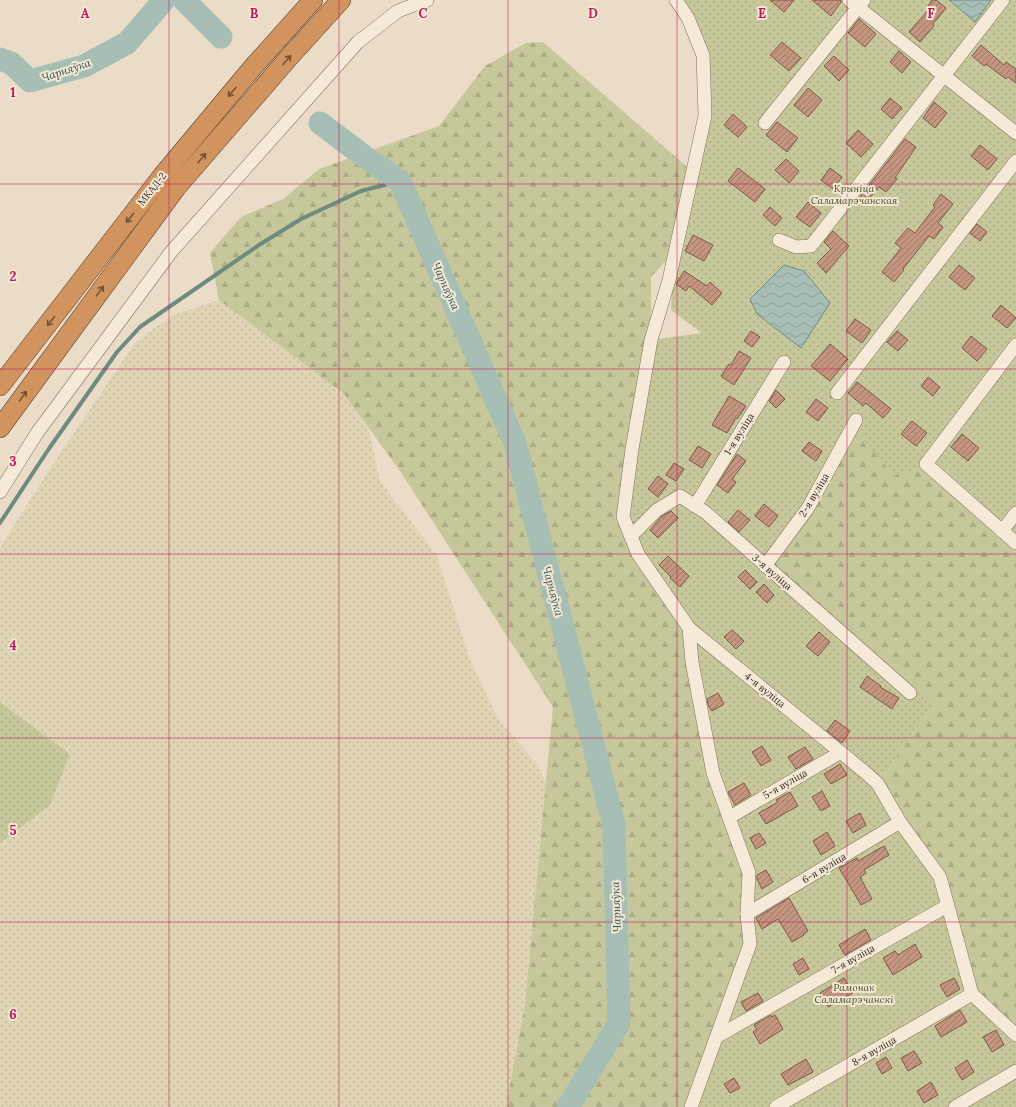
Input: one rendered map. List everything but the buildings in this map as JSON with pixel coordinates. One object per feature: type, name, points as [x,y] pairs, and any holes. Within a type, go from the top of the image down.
[{"type":"highway","points":[[253,67],[299,0]]},
{"type":"highway","name":"МКАД-2","points":[[0,386],[162,176],[253,67],[313,0]]},
{"type":"highway","points":[[0,428],[176,188],[292,54],[341,0]]},
{"type":"street","points":[[0,492],[37,433],[171,252],[358,42],[398,11],[427,0]]},
{"type":"street","points":[[676,0],[688,18],[703,55],[705,116],[669,280],[651,340],[632,449],[623,517],[638,554],[689,628],[692,662],[713,773],[749,873],[747,914],[750,944],[718,1036],[691,1107]]},
{"type":"street","points":[[779,240],[796,247],[811,246],[1003,0]]},
{"type":"street","points":[[765,123],[857,3],[943,75],[1016,132]]},
{"type":"street","points":[[837,393],[1016,161]]},
{"type":"street","points":[[1016,345],[926,464],[1016,543]]},
{"type":"street","name":"1-я вуліца","points":[[695,506],[784,362]]},
{"type":"street","name":"2-я вуліца","points":[[765,566],[808,508],[856,420]]},
{"type":"street","name":"3-я вуліца","points":[[631,536],[657,510],[680,496],[705,512],[910,693]]},
{"type":"street","points":[[1002,531],[1016,513]]},
{"type":"street","name":"4-я вуліца","points":[[689,628],[878,784],[900,822],[940,877],[972,994]]},
{"type":"street","name":"5-я вуліца","points":[[730,817],[841,752]]},
{"type":"street","name":"6-я вуліца","points":[[747,914],[900,822]]},
{"type":"street","name":"7-я вуліца","points":[[718,1036],[947,906]]},
{"type":"street","points":[[972,994],[1016,1035]]},
{"type":"street","name":"8-я вуліца","points":[[776,1107],[972,994]]},
{"type":"street","points":[[955,1107],[1016,1071]]},
{"type":"shaded area","points":[[219,300],[344,394],[369,430],[380,481],[437,556],[469,657],[497,718],[534,760],[546,782],[525,1005],[506,1107],[0,1107],[0,843],[50,805],[70,754],[0,702],[0,548],[53,464],[135,343],[171,316]]},
{"type":"green space","points":[[682,0],[1016,0],[1016,542],[843,632],[933,705],[878,784],[940,877],[1016,1036],[1016,1107],[691,1107],[623,517],[651,340],[702,333],[671,310],[674,252],[705,116],[703,55]]},
{"type":"green space","points":[[543,42],[692,171],[674,252],[651,277],[651,340],[623,517],[689,628],[713,773],[749,873],[750,944],[691,1107],[506,1107],[525,1005],[553,707],[400,471],[344,394],[219,300],[210,253],[241,217],[283,199],[319,169],[439,126],[485,66],[526,43]]},
{"type":"green space","points":[[855,429],[894,476],[926,464],[1016,543],[1016,1035],[972,994],[940,877],[878,784],[933,705],[766,566]]},
{"type":"green space","points":[[0,702],[70,754],[50,805],[0,843]]},
{"type":"water","points":[[949,0],[991,0],[975,22]]},
{"type":"water","points":[[784,265],[804,271],[830,303],[801,348],[757,314],[750,299]]},
{"type":"waterway","name":"Чарняўка","points":[[0,59],[11,63],[30,81],[84,66],[127,43],[164,0]]},
{"type":"waterway","name":"Чарняўка","points":[[184,0],[221,37]]},
{"type":"waterway","name":"Чарняўка","points":[[320,123],[400,181],[515,443],[614,825],[619,1023],[568,1107]]},
{"type":"waterway","points":[[0,523],[48,450],[117,352],[140,327],[259,245],[301,219],[361,191],[400,181]]},
{"type":"park label","name":"Крыніца Саламарэчанская","points":[[854,194]]},
{"type":"park label","name":"Рамонак Саламарэчанскі","points":[[854,992]]}]
